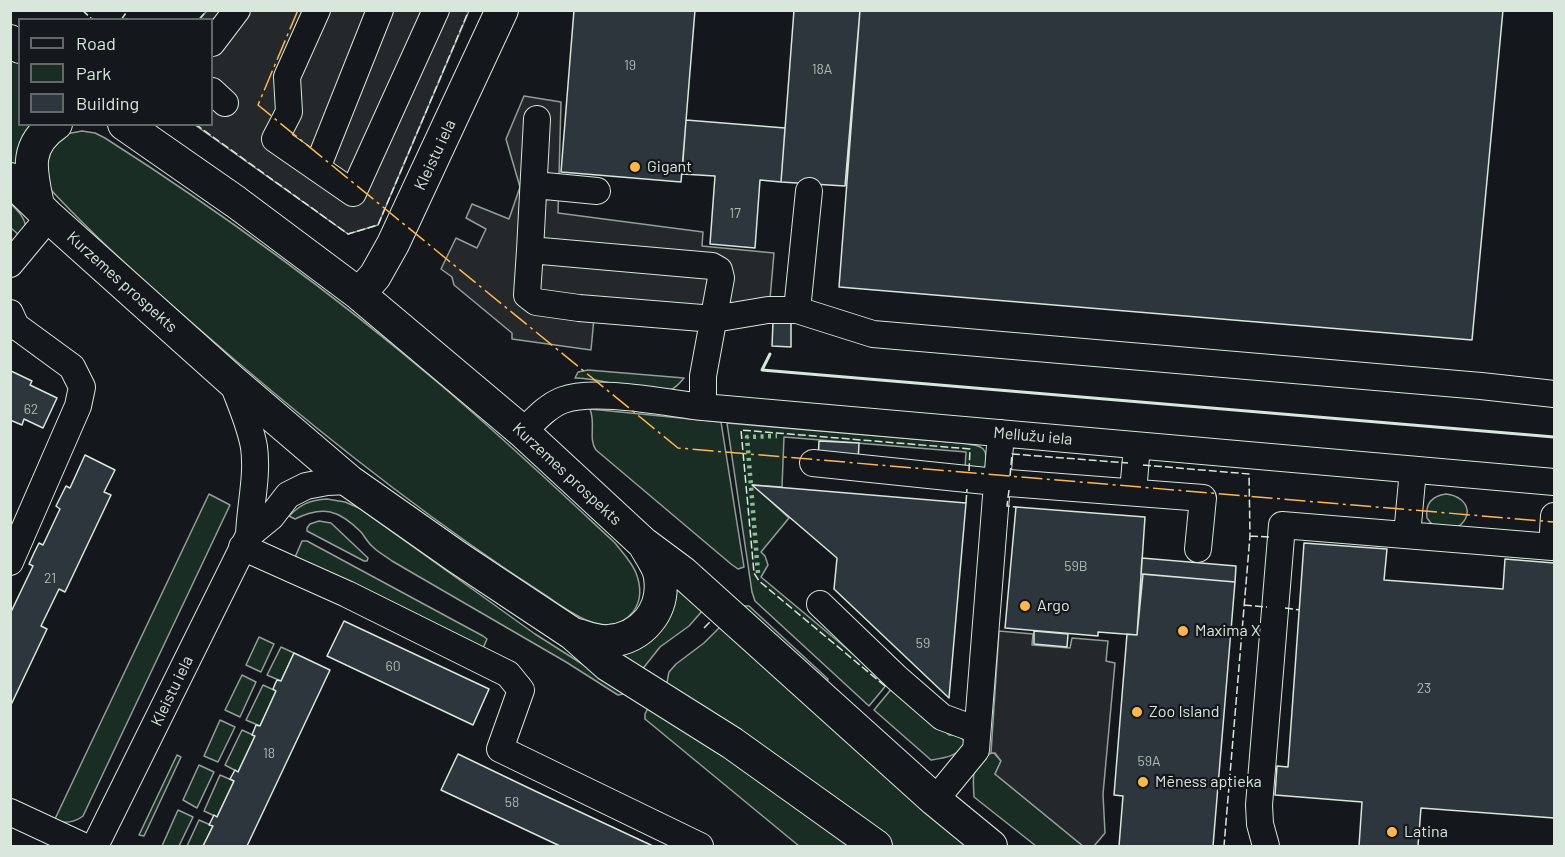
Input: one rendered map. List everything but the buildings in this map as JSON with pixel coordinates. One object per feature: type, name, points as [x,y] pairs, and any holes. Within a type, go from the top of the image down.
[{"type":"main road","name":"Kleistu iela","points":[[359,294],[375,276],[393,244],[502,10]]},
{"type":"main road","points":[[44,211],[30,170],[37,142],[53,126]]},
{"type":"main road","name":"Kurzemes prospekts","points":[[123,127],[236,202],[359,294],[523,432],[643,543],[682,572],[935,800],[991,846]]},
{"type":"main road","name":"Kurzemes prospekts","points":[[10,179],[232,381],[349,480],[457,557],[573,634],[608,665],[732,743],[876,846]]},
{"type":"main road","points":[[573,634],[607,642],[630,636],[646,625],[658,605],[660,575],[643,543]]},
{"type":"street","points":[[213,42],[237,10]]},
{"type":"street","points":[[317,10],[287,77],[289,112],[275,139],[353,193],[436,10]]},
{"type":"street","points":[[317,168],[380,10]]},
{"type":"street","points":[[537,119],[527,295],[536,302],[579,308],[714,318],[768,310],[797,310],[873,334],[1554,394]]},
{"type":"street","points":[[535,184],[597,191]]},
{"type":"street","points":[[797,310],[809,191]]},
{"type":"street","points":[[10,264],[44,211]]},
{"type":"street","points":[[530,250],[712,267],[719,270],[721,278],[704,376],[703,407]]},
{"type":"street","points":[[10,562],[78,406],[82,387],[72,367],[12,322]]},
{"type":"street","name":"Kleistu iela","points":[[96,846],[246,541],[254,479],[254,449],[249,426],[232,381]]},
{"type":"street","name":"Mellužu iela","points":[[523,432],[538,417],[557,404],[587,394],[703,407],[1554,482]]},
{"type":"street","points":[[935,800],[976,750],[1001,433]]},
{"type":"street","points":[[1133,492],[1137,446]]},
{"type":"street","points":[[813,463],[996,482],[1203,498],[1198,549]]},
{"type":"street","points":[[1407,535],[1413,470]]},
{"type":"street","name":"Kleistu iela","points":[[246,541],[271,517],[288,495],[306,486],[349,480]]},
{"type":"street","points":[[1266,846],[1260,824],[1259,805],[1282,525],[1552,547],[1554,516]]},
{"type":"street","points":[[246,541],[508,674],[521,690],[500,749],[700,846]]},
{"type":"street","points":[[820,604],[897,678],[942,717],[977,730]]},
{"type":"street","points":[[10,812],[83,846]]},
{"type":"green space","points":[[10,55],[18,61],[18,126],[33,126],[16,166],[10,168]]},
{"type":"green space","points":[[82,131],[95,133],[105,138],[233,224],[356,316],[459,401],[527,461],[627,557],[638,578],[640,588],[639,598],[633,612],[623,621],[611,625],[587,620],[563,607],[462,539],[384,481],[309,422],[188,319],[118,256],[51,190],[45,177],[47,152],[66,134]]},
{"type":"green space","points":[[10,203],[25,223],[26,227],[20,236],[11,228]]},
{"type":"green space","points":[[588,370],[684,378],[670,390],[651,391],[598,380],[575,378],[578,372]]},
{"type":"green space","points":[[590,409],[721,422],[744,567],[738,569],[731,564],[596,450]]},
{"type":"green space","points":[[727,423],[961,443],[975,445],[985,452],[988,470],[965,468],[966,452],[784,437],[782,487],[753,485],[789,518],[761,552],[768,565],[761,577],[888,683],[869,706],[755,601]]},
{"type":"green space","points":[[209,494],[230,505],[83,816],[69,822],[54,821]]},
{"type":"green space","points":[[1446,494],[1461,499],[1467,509],[1464,521],[1452,530],[1433,526],[1427,518],[1430,502]]},
{"type":"green space","points":[[327,499],[345,502],[359,508],[535,634],[628,693],[618,695],[566,662],[392,561],[371,545],[353,525],[338,515],[322,511],[295,519],[289,516],[306,503]]},
{"type":"green space","points":[[319,521],[331,523],[368,558],[367,561],[307,531],[310,524]]},
{"type":"green space","points":[[302,541],[307,541],[483,636],[487,639],[481,653],[293,562]]},
{"type":"green space","points":[[675,586],[704,609],[689,626],[660,647],[641,671],[619,654],[636,649]]},
{"type":"green space","points":[[742,606],[749,606],[828,679],[827,682]]},
{"type":"green space","points":[[721,626],[971,846],[893,846],[853,815],[666,687],[669,672],[676,664],[704,643]]},
{"type":"green space","points":[[259,637],[274,644],[261,672],[246,665]]},
{"type":"green space","points":[[281,647],[294,653],[281,681],[267,675]]},
{"type":"green space","points":[[242,675],[256,682],[240,717],[225,710]]},
{"type":"green space","points":[[263,685],[276,691],[260,726],[246,720]]},
{"type":"green space","points":[[893,687],[949,735],[957,735],[966,742],[963,747],[952,756],[931,760],[874,710]]},
{"type":"green space","points":[[649,706],[744,769],[845,842],[847,846],[799,846],[645,719]]},
{"type":"green space","points":[[220,720],[235,727],[218,762],[204,756]]},
{"type":"green space","points":[[242,730],[255,736],[238,772],[225,765]]},
{"type":"green space","points":[[994,753],[1001,761],[995,774],[1083,846],[1036,846],[974,797],[974,771],[979,762]]},
{"type":"green space","points":[[177,755],[181,757],[144,836],[139,835]]},
{"type":"green space","points":[[199,765],[214,772],[197,808],[183,800]]},
{"type":"green space","points":[[220,775],[234,781],[217,817],[204,811]]},
{"type":"green space","points":[[178,810],[193,817],[179,846],[162,846]]},
{"type":"green space","points":[[199,820],[213,826],[203,846],[187,846]]},
{"type":"shaded area","points":[[207,11],[469,11],[378,225],[348,234],[196,126],[213,126],[213,18],[200,18]]},
{"type":"shaded area","points":[[524,96],[561,102],[558,213],[703,232],[702,246],[774,253],[768,322],[594,318],[591,350],[512,339],[512,333],[454,285],[452,277],[441,269],[456,238],[477,248],[486,229],[466,218],[472,204],[509,219],[520,187],[506,139]]},
{"type":"shaded area","points":[[999,631],[1033,634],[1032,645],[1070,648],[1072,638],[1108,641],[1106,661],[1115,663],[1103,794],[1105,833],[1094,846],[1083,846],[995,774],[1001,761],[995,753],[991,753]]},
{"type":"hedge","points":[[758,573],[747,437],[777,436]]},
{"type":"fence","points":[[82,10],[91,18]]},
{"type":"fence","points":[[122,18],[128,10]]},
{"type":"fence","points":[[201,18],[207,10]]},
{"type":"fence","points":[[198,126],[348,234],[378,225],[469,10]]},
{"type":"fence","points":[[885,686],[759,581],[754,573],[741,430],[970,449],[969,471]]},
{"type":"fence","points":[[1010,476],[1012,454],[1128,463]]},
{"type":"fence","points":[[1143,465],[1249,474],[1250,536],[1224,846]]},
{"type":"fence","points":[[966,503],[967,489]]},
{"type":"fence","points":[[1009,490],[1007,506],[1016,507]]},
{"type":"fence","points":[[1250,536],[1269,537]]},
{"type":"fence","points":[[1244,605],[1267,607]]},
{"type":"fence","points":[[1285,608],[1300,610]]},
{"type":"fence","points":[[704,628],[710,622]]},
{"type":"wall","points":[[770,354],[762,370],[1554,437]]},
{"type":"power","points":[[298,10],[258,105],[678,448],[1554,522]]},
{"type":"place","name":"Gigant","points":[[635,167]]},
{"type":"place","name":"Argo","points":[[1025,606]]},
{"type":"place","name":"Maxima X","points":[[1183,631]]},
{"type":"place","name":"Zoo Island","points":[[1137,712]]},
{"type":"place","name":"Mēness aptieka","points":[[1143,782]]},
{"type":"place","name":"Latina","points":[[1392,832]]}]
